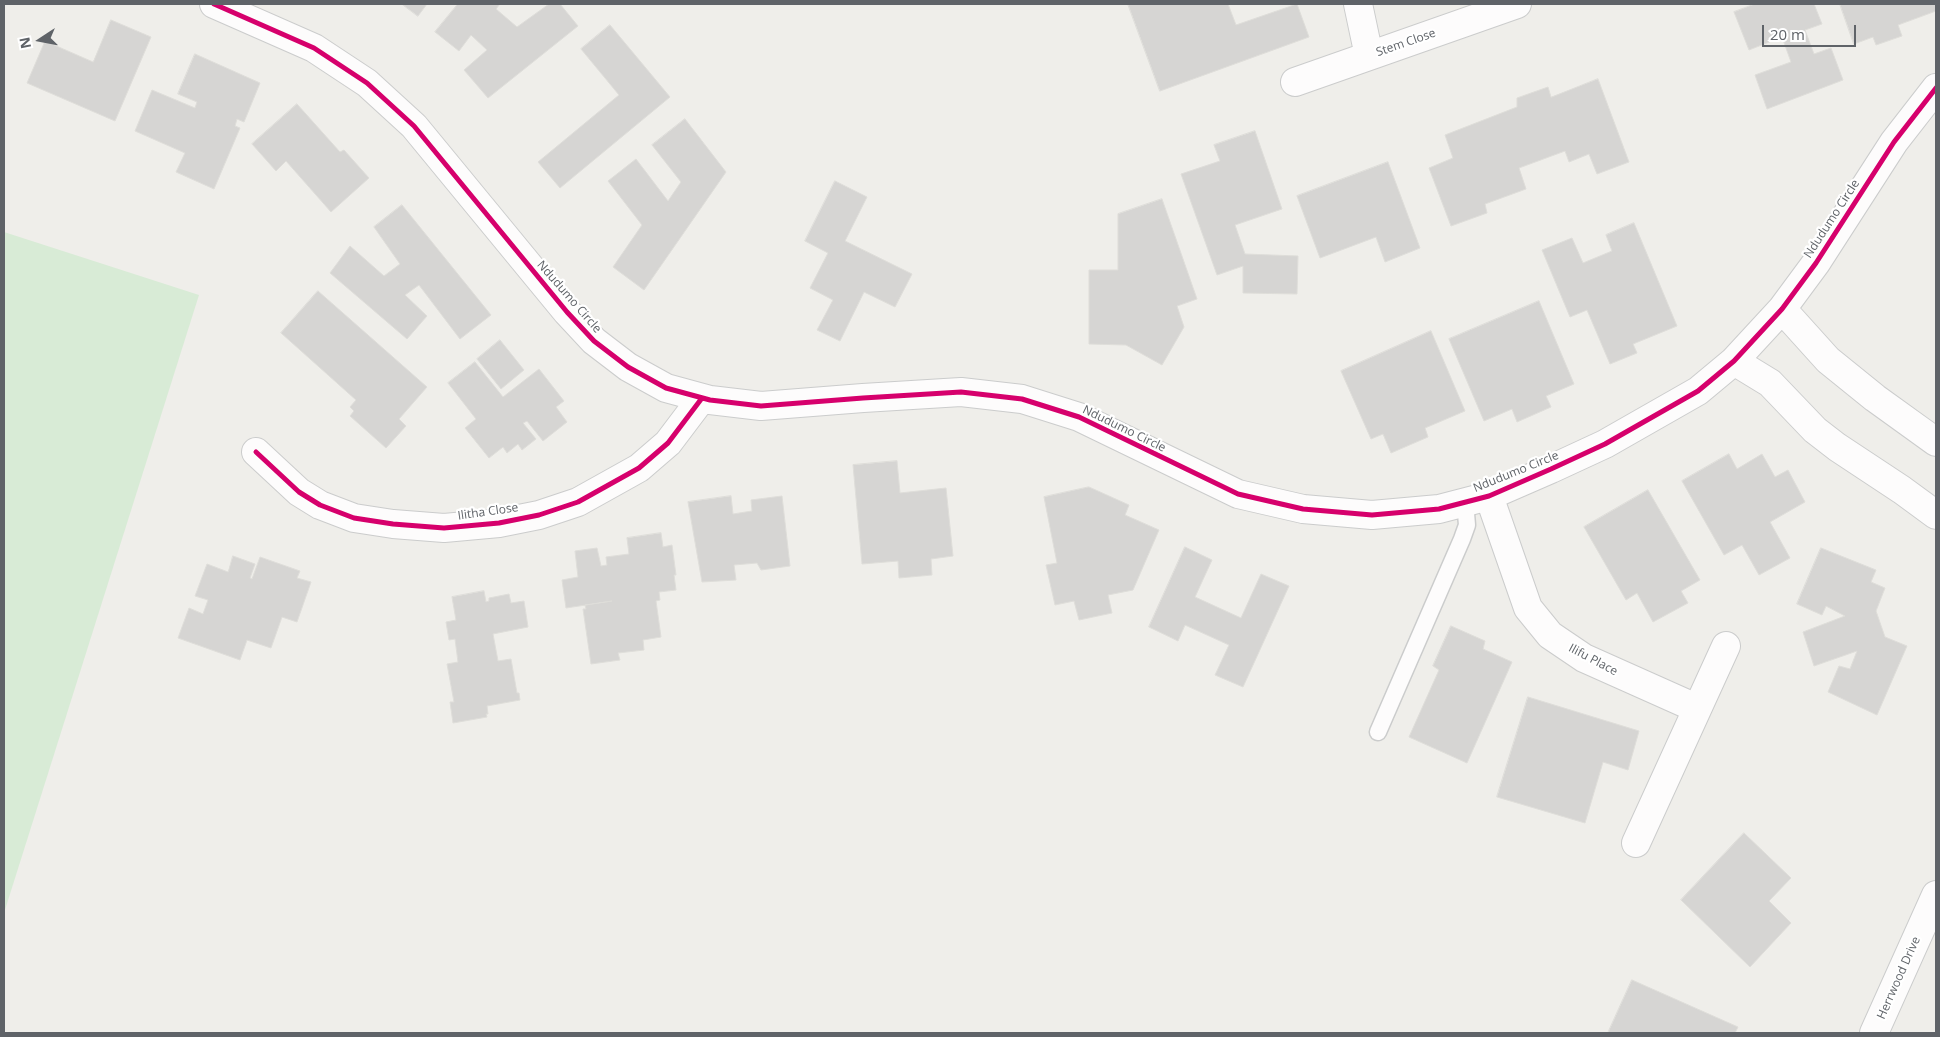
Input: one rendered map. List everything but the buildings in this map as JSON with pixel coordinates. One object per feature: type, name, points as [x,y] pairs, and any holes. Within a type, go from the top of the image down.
[{"type":"street","name":"Ndudumo Circle","points":[[214,4],[314,48],[367,84],[414,126],[567,312],[594,341],[628,367],[666,388],[702,398],[761,406],[961,392],[1022,399],[1079,417],[1238,494],[1293,507],[1372,515],[1439,509],[1477,499],[1605,444],[1698,392],[1734,361],[1782,309],[1816,262],[1894,142],[1936,88]]},
{"type":"street","points":[[1358,4],[1369,56]]},
{"type":"street","name":"Stem Close","points":[[1295,82],[1517,4]]},
{"type":"street","points":[[1782,309],[1828,360],[1936,442]]},
{"type":"street","points":[[1734,361],[1770,383],[1814,430],[1837,448],[1902,490],[1936,515]]},
{"type":"street","name":"Ilitha Close","points":[[256,452],[299,492],[320,505],[354,518],[393,524],[444,528],[499,523],[539,515],[578,502],[640,468],[668,443],[702,398]]},
{"type":"street","name":"Ilifu Place","points":[[1477,499],[1528,608],[1550,635],[1584,658],[1696,708]]},
{"type":"street","points":[[1636,843],[1696,708],[1726,646]]},
{"type":"street","name":"Herrwood Drive","points":[[1874,1033],[1936,896]]},
{"type":"lane","points":[[1378,732],[1462,539],[1477,499]]},
{"type":"green space","points":[[4,232],[199,295],[4,913]]},
{"type":"cycle path","points":[[214,4],[314,48],[367,83],[414,126],[567,312],[594,341],[628,367],[666,388],[710,400],[761,406],[961,392],[1022,399],[1079,417],[1238,494],[1303,509],[1372,515],[1439,509],[1489,496],[1605,444],[1698,391],[1734,361],[1782,309],[1816,263],[1894,142],[1936,88]]},
{"type":"cycle path","points":[[256,452],[299,492],[320,505],[354,518],[393,524],[444,528],[499,523],[539,515],[578,502],[639,468],[668,443],[702,398]]}]
